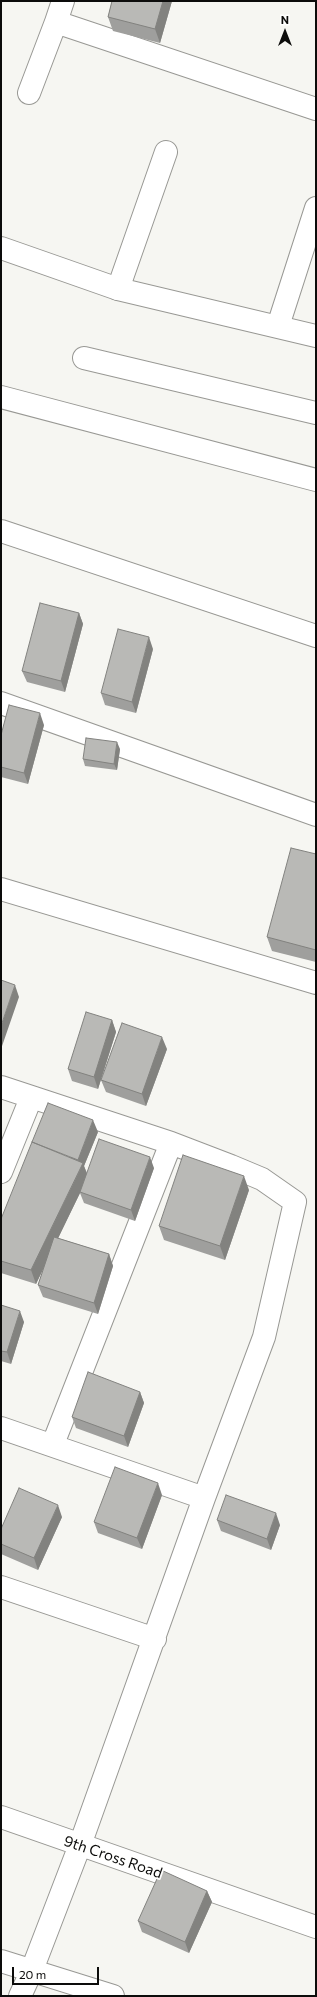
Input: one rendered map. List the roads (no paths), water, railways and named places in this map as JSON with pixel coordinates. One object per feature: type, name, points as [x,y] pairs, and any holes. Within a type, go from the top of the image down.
[{"type":"street","points":[[29,93],[63,1]]},
{"type":"street","points":[[56,22],[316,109]]},
{"type":"street","points":[[118,289],[166,152]]},
{"type":"street","points":[[278,326],[316,208]]},
{"type":"street","points":[[1,248],[118,289],[316,336]]},
{"type":"street","points":[[84,358],[316,412]]},
{"type":"street","points":[[1,397],[316,480]]},
{"type":"street","points":[[1,531],[316,636]]},
{"type":"street","points":[[1,703],[316,815]]},
{"type":"street","points":[[1,889],[316,983]]},
{"type":"street","points":[[1,1087],[171,1143],[231,1166],[262,1179],[295,1202],[264,1337],[204,1498],[155,1639],[80,1845],[32,1970],[20,1996]]},
{"type":"street","points":[[1,1172],[31,1098]]},
{"type":"street","points":[[52,1444],[171,1143]]},
{"type":"street","points":[[1,1428],[52,1444],[204,1498]]},
{"type":"street","points":[[1,1588],[155,1639]]},
{"type":"street","name":"9th Cross Road","points":[[1,1817],[316,1927]]},
{"type":"street","points":[[1,1961],[113,1996]]}]
